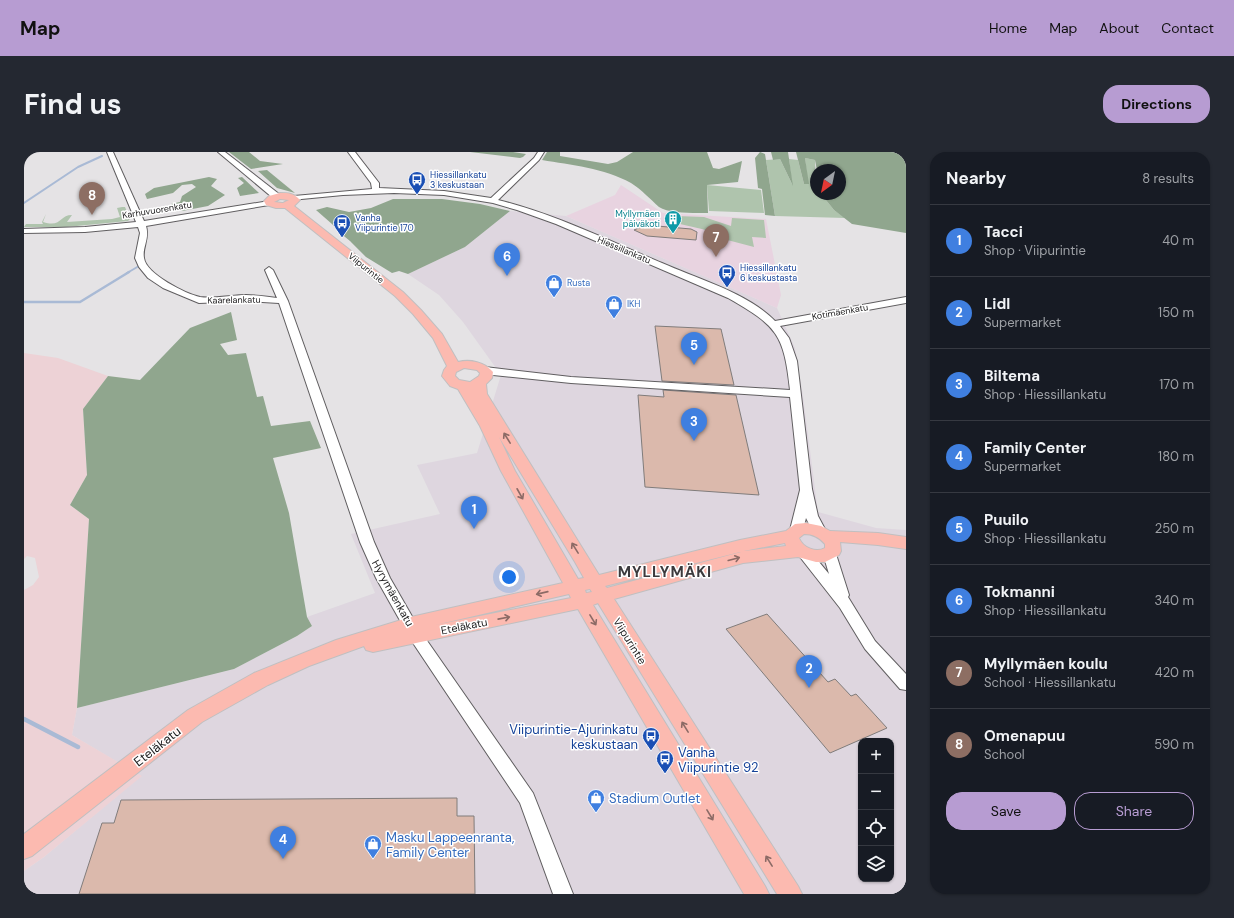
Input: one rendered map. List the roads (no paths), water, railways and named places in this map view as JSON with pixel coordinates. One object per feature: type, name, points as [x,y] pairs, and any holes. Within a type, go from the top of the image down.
[{"type":"main road","points":[[272,200],[274,205],[291,202]]},
{"type":"main road","name":"Viipurintie","points":[[291,202],[399,294],[418,312],[438,337],[481,375],[480,394],[582,560],[598,589],[790,894]]},
{"type":"main road","name":"Viipurintie","points":[[438,337],[454,367]]},
{"type":"main road","points":[[460,365],[481,375],[463,386],[452,382],[448,376],[450,370],[460,365]]},
{"type":"main road","name":"Viipurintie","points":[[463,386],[480,413],[508,471],[577,594],[757,894]]},
{"type":"main road","points":[[598,589],[740,546],[794,533],[807,528],[828,542],[861,549],[906,547]]},
{"type":"main road","points":[[794,533],[791,541],[794,546],[802,552],[814,556],[823,556],[828,542]]},
{"type":"main road","points":[[828,542],[878,539],[906,543]]},
{"type":"main road","points":[[598,589],[743,557],[802,552]]},
{"type":"main road","name":"Eteläkatu","points":[[24,848],[195,716],[261,679],[302,661],[414,630],[561,607],[577,594],[598,589]]},
{"type":"street","points":[[110,152],[141,224]]},
{"type":"street","points":[[221,152],[272,200]]},
{"type":"street","points":[[350,152],[375,183],[376,191]]},
{"type":"street","points":[[493,201],[537,159],[541,152]]},
{"type":"street","name":"Hiessillankatu","points":[[291,202],[334,193],[376,191],[438,193],[493,201],[538,213],[731,296],[749,306],[774,324],[789,346],[796,394],[806,490],[812,516],[828,542],[845,604]]},
{"type":"street","name":"Karhuvuorenkatu","points":[[24,231],[68,231],[141,224],[272,200]]},
{"type":"street","name":"Kaarelankatu","points":[[141,224],[144,233],[139,258],[143,267],[151,276],[166,286],[199,300],[247,298],[283,301]]},
{"type":"street","name":"Hyrymäenkatu","points":[[269,270],[283,301],[366,542],[382,578],[414,630],[527,799],[563,894]]},
{"type":"street","name":"Kotimäenkatu","points":[[774,324],[906,300]]},
{"type":"street","points":[[481,375],[503,378],[571,380],[796,394]]},
{"type":"street","name":"Hiessillankatu","points":[[794,533],[806,490]]},
{"type":"street","name":"Hiessillankatu","points":[[802,552],[845,604],[870,645],[906,684]]},
{"type":"waterway","points":[[24,203],[78,167],[102,156]]},
{"type":"waterway","points":[[127,273],[139,266]]},
{"type":"waterway","points":[[24,302],[80,302],[129,272]]},
{"type":"waterway","points":[[24,719],[78,747]]},
{"type":"place","name":"Hiessillankatu 3 keskustaan","points":[[417,195]]},
{"type":"place","name":"Omenapuu","points":[[92,215]]},
{"type":"place","name":"Myllymäen päiväkoti","points":[[673,234]]},
{"type":"place","name":"Vanha Viipurintie 170","points":[[342,238]]},
{"type":"place","name":"Myllymäen koulu","points":[[716,257]]},
{"type":"place","name":"Tokmanni","points":[[507,276]]},
{"type":"place","name":"Hiessillankatu 6 keskustasta","points":[[727,288]]},
{"type":"place","name":"Rusta","points":[[554,298]]},
{"type":"place","name":"IKH","points":[[614,319]]},
{"type":"place","name":"Puuilo","points":[[694,365]]},
{"type":"place","name":"Biltema","points":[[694,441]]},
{"type":"place","name":"Tacci","points":[[474,529]]},
{"type":"place","name":"Lidl","points":[[809,688]]},
{"type":"place","name":"Viipurintie-Ajurinkatu keskustaan","points":[[651,751]]},
{"type":"place","name":"Vanha Viipurintie 92","points":[[665,774]]},
{"type":"place","name":"Stadium Outlet","points":[[596,813]]},
{"type":"place","name":"Family Center","points":[[283,859]]},
{"type":"place","name":"Masku Lappeenranta, Family Center","points":[[373,859]]},
{"type":"district","name":"MYLLYMÄKI","points":[[665,572]]}]
